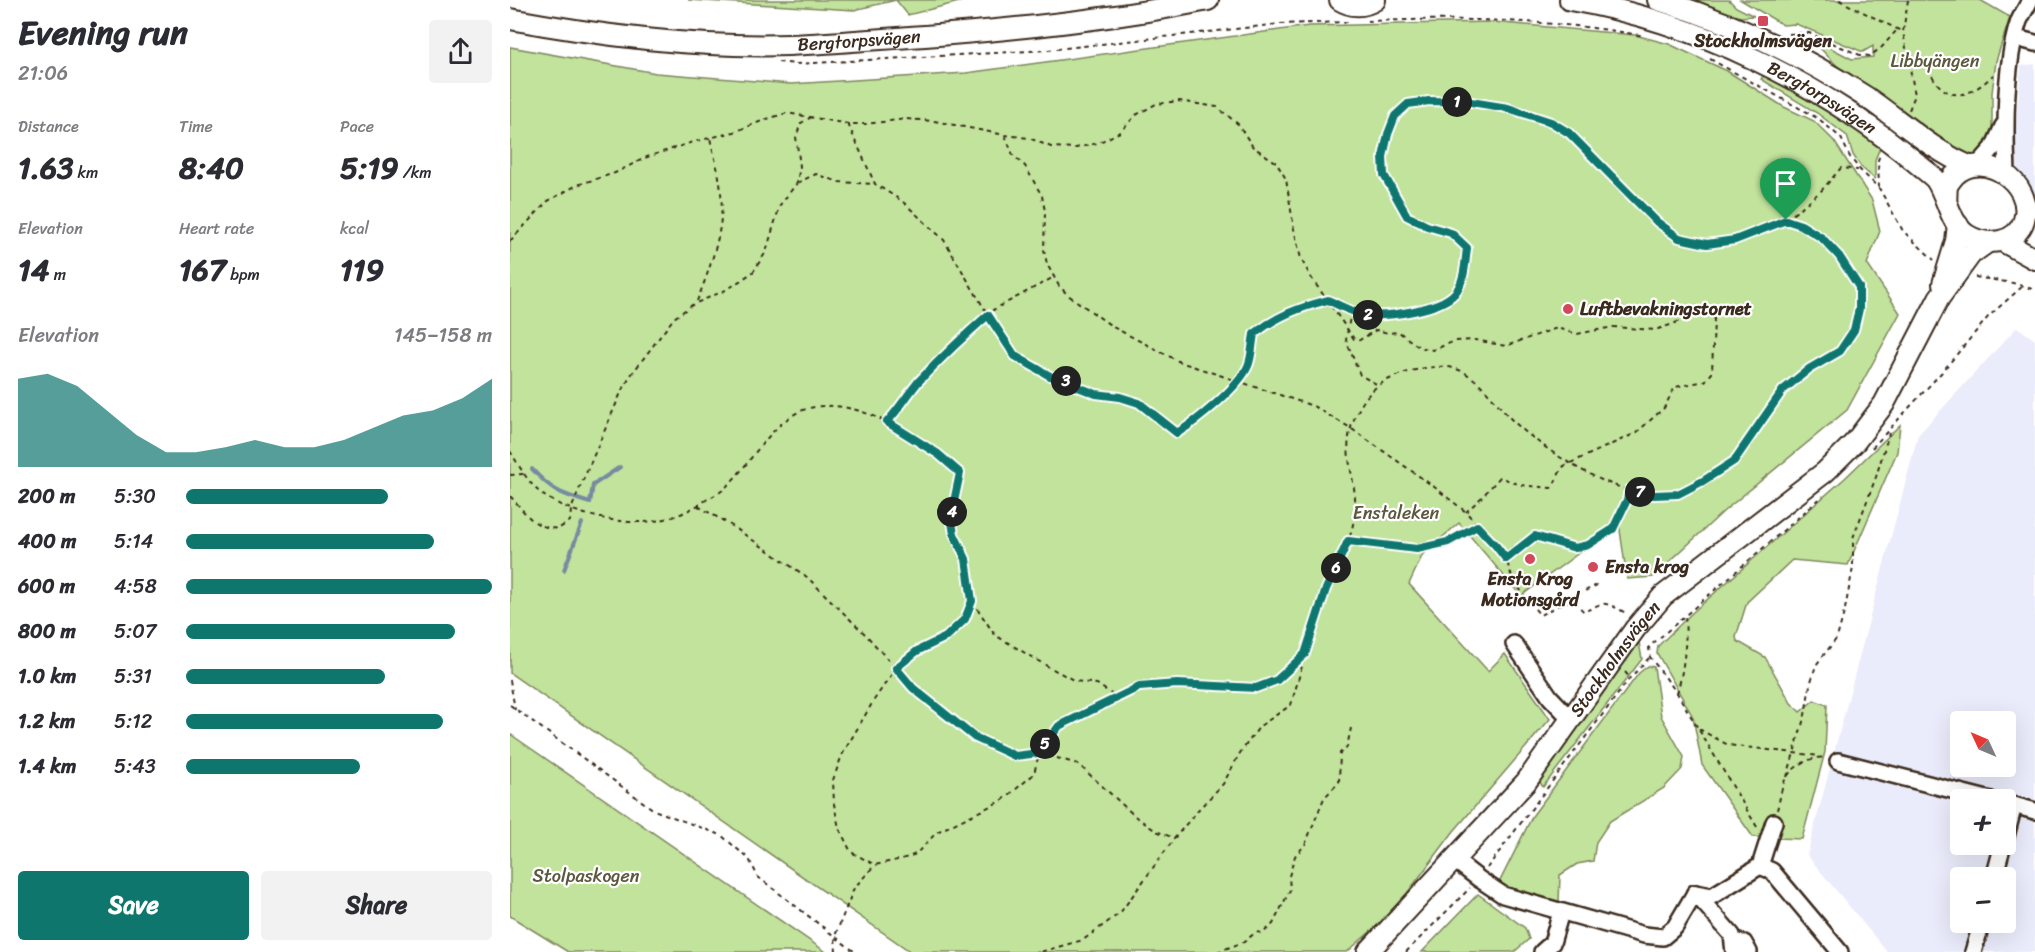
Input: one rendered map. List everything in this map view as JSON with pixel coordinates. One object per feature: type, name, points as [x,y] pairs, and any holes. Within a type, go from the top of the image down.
[{"type":"main road","name":"Bergtorpsvägen","points":[[510,19],[602,35],[689,43],[788,45],[1060,24],[1208,0]]},
{"type":"main road","points":[[1340,0],[1356,6],[1375,0]]},
{"type":"main road","name":"Bergtorpsvägen","points":[[1570,0],[1658,20],[1730,49],[1788,76],[1844,108],[1891,142],[1935,179],[1946,201]]},
{"type":"main road","name":"Bergtorpsvägen","points":[[1658,0],[1695,11],[1759,37],[1823,69],[1875,103],[1950,158],[1973,166]]},
{"type":"main road","points":[[1995,241],[2015,235],[2023,222],[2030,219],[2015,182],[2007,174],[1996,169],[1973,166],[1956,174],[1947,185],[1946,201],[1958,225],[1965,234],[1976,239],[1995,241],[2035,259]]},
{"type":"main road","name":"Stockholmsvägen","points":[[1939,298],[1956,241],[1958,225]]},
{"type":"main road","name":"Stockholmsvägen","points":[[1368,952],[1527,782],[1635,629],[1663,596],[1824,472],[1855,442],[1884,404],[1939,298],[1971,254],[1995,241]]},
{"type":"street","points":[[2007,174],[2005,124],[2010,70],[2019,20],[2030,0]]},
{"type":"street","points":[[2016,38],[2035,43]]},
{"type":"street","points":[[1973,166],[1993,147],[2005,124]]},
{"type":"street","points":[[1514,644],[1550,697],[1570,718]]},
{"type":"street","points":[[1838,761],[1950,790]]},
{"type":"street","points":[[2016,806],[2035,811]]},
{"type":"street","points":[[1695,893],[1712,896],[1760,866],[1774,822]]},
{"type":"street","points":[[1454,859],[1503,895],[1644,935],[1663,937],[1676,927],[1695,893]]},
{"type":"street","points":[[1760,866],[1772,871],[1839,952]]},
{"type":"street","points":[[1695,893],[1732,935],[1734,947],[1744,943],[1749,952]]},
{"type":"street","points":[[1542,952],[1552,943],[1561,912]]},
{"type":"street","points":[[1973,952],[1979,933]]},
{"type":"path","points":[[1839,0],[1896,31],[1904,32]]},
{"type":"path","points":[[1908,0],[1904,32],[1915,95],[1908,113]]},
{"type":"path","points":[[772,62],[795,64],[1048,50],[1279,24],[1405,20],[1558,24],[1647,36]]},
{"type":"path","points":[[1789,34],[1809,33],[1860,55],[1870,56],[1882,47],[1896,31]]},
{"type":"path","points":[[1908,52],[1923,58],[1941,88],[1951,93],[1965,95],[1981,87],[1997,71],[2010,70]]},
{"type":"path","points":[[1707,57],[1819,119],[1842,138],[1850,157],[1879,188],[1903,231],[1938,263]]},
{"type":"path","points":[[510,241],[548,201],[577,185],[615,173],[647,157],[734,132],[787,113],[848,124],[906,119],[934,121],[1029,138],[1051,147],[1076,148],[1098,143],[1120,132],[1136,115],[1156,104],[1179,101],[1217,107],[1238,124],[1253,147],[1276,162],[1286,179],[1301,259],[1349,333],[1358,340],[1376,330],[1388,333],[1399,332],[1419,346],[1433,350],[1455,341],[1475,340],[1506,346],[1557,328],[1577,334],[1613,327],[1655,330],[1701,310],[1714,318],[1712,373],[1705,381],[1675,387],[1664,408],[1636,433],[1569,463],[1557,473],[1554,486],[1551,488],[1520,485],[1500,477],[1466,512]]},
{"type":"path","points":[[510,496],[527,517],[544,528],[558,530],[570,521],[571,510],[578,492],[631,375],[674,318],[697,302],[728,289],[753,272],[766,252],[780,205],[797,183],[816,174],[839,182],[875,184],[902,201],[944,240],[1015,356],[1050,376],[1096,394],[1120,397],[1139,403],[1177,433],[1194,422],[1238,381],[1248,366],[1254,334],[1273,319],[1328,300],[1351,311],[1367,315],[1409,312],[1434,305],[1455,293],[1464,274],[1467,248],[1451,233],[1427,226],[1407,216],[1384,175],[1383,157],[1388,134],[1395,116],[1408,104],[1429,101],[1471,102],[1508,108],[1551,122],[1569,133],[1657,222],[1679,238],[1707,244],[1735,240],[1786,220],[1821,191],[1841,168],[1860,170]]},
{"type":"path","points":[[797,183],[800,166],[796,137],[801,123],[813,116]]},
{"type":"path","points":[[848,124],[875,184]]},
{"type":"path","points":[[1005,135],[1013,155],[1025,166],[1042,196],[1045,211],[1044,250],[1047,264],[1059,286],[1068,295],[1113,327],[1180,362],[1313,406],[1349,427],[1466,512],[1506,559],[1512,577],[1540,615],[1571,601],[1575,596],[1597,585]]},
{"type":"path","points":[[697,302],[705,282],[720,225],[721,193],[710,138]]},
{"type":"path","points":[[1879,188],[1878,160],[1881,153]]},
{"type":"path","points":[[1040,952],[1083,940],[1120,913],[1174,839],[1223,784],[1240,753],[1260,726],[1291,705],[1326,589],[1348,541],[1355,515],[1354,490],[1347,454],[1349,427],[1361,404],[1378,385],[1412,372],[1430,368],[1452,368],[1470,375],[1535,440],[1569,463],[1629,490],[1654,495],[1678,494],[1734,461],[1783,390],[1809,369],[1840,351],[1854,330],[1859,309],[1859,287],[1852,273],[1822,238],[1801,225],[1786,220]]},
{"type":"path","points":[[887,422],[917,384],[993,310],[1054,277]]},
{"type":"path","points":[[1971,277],[2013,283],[2035,290]]},
{"type":"path","points":[[1351,311],[1346,340],[1360,375],[1378,385]]},
{"type":"path","points":[[510,451],[524,474],[544,496],[571,510],[635,523],[665,519],[698,506],[724,489],[786,418],[807,409],[830,406],[855,409],[887,422],[938,454],[960,473],[951,516],[954,534],[966,559],[972,601],[996,635],[1075,681],[1097,684],[1117,698]]},
{"type":"path","points":[[1774,822],[1816,665],[1836,638],[1845,609],[1852,568],[1852,538],[1876,477],[1890,430]]},
{"type":"path","points":[[510,475],[524,474]]},
{"type":"path","points":[[1506,559],[1535,536],[1575,548],[1588,545],[1613,529],[1627,500],[1629,490]]},
{"type":"path","points":[[698,506],[807,577],[867,636],[913,688],[974,737],[1015,756],[1039,753],[1078,764],[1136,816],[1156,831],[1174,839]]},
{"type":"path","points":[[1348,541],[1417,549],[1448,542],[1477,526]]},
{"type":"path","points":[[875,865],[851,852],[839,828],[834,804],[833,780],[842,755],[874,700],[896,668],[917,651],[946,637],[965,619],[972,601]]},
{"type":"path","points":[[1571,601],[1584,612],[1600,603],[1611,605],[1632,617],[1628,621],[1629,625],[1635,629]]},
{"type":"path","points":[[1677,693],[1686,626],[1685,615]]},
{"type":"path","points":[[1652,644],[1649,647],[1650,657],[1677,693],[1696,728],[1769,843]]},
{"type":"path","points":[[836,952],[835,936],[854,888],[875,865],[916,854],[937,832],[1003,800],[1034,774],[1039,753],[1059,726],[1139,687],[1177,684],[1256,688],[1277,680],[1305,654]]},
{"type":"path","points":[[1406,952],[1479,879],[1630,678],[1650,657]]},
{"type":"path","points":[[510,680],[515,710]]},
{"type":"path","points":[[510,705],[654,810],[721,835],[749,859],[758,877],[855,952]]},
{"type":"path","points":[[510,710],[515,710]]},
{"type":"path","points":[[1217,952],[1244,942],[1256,932],[1263,933],[1273,924],[1290,890],[1289,876],[1295,856],[1305,845],[1324,798],[1339,782],[1340,753],[1347,747],[1351,728]]},
{"type":"path","points":[[1696,728],[1728,744],[1819,756],[1838,761]]},
{"type":"path","points":[[1786,777],[1802,763],[1819,756]]},
{"type":"shaded area","points":[[2035,64],[2035,198],[2013,160],[2021,66]]},
{"type":"shaded area","points":[[2017,327],[2035,340],[2035,952],[1887,952],[1807,855],[1918,435]]},
{"type":"green space","points":[[688,0],[896,0],[854,10]]},
{"type":"green space","points":[[896,0],[967,0],[908,15]]},
{"type":"green space","points":[[1687,0],[1729,0],[1736,7],[1754,16],[1740,17]]},
{"type":"green space","name":"Libbyängen","points":[[1741,0],[1980,0],[2010,17],[1996,61],[1992,93],[1992,131],[1983,151],[1976,155],[1965,156],[1950,148],[1875,90],[1843,72],[1819,47],[1823,44],[1852,59],[1873,57],[1873,46],[1863,52],[1796,24],[1783,25]]},
{"type":"green space","name":"Enstaleken","points":[[1492,22],[1635,35],[1669,44],[1727,71],[1784,107],[1814,121],[1834,141],[1872,200],[1880,231],[1867,264],[1900,313],[1847,410],[1724,511],[1653,577],[1627,579],[1619,523],[1521,596],[1459,523],[1423,554],[1409,584],[1488,671],[1505,654],[1550,719],[1454,831],[1393,912],[1347,952],[911,952],[510,673],[510,47],[656,73],[791,84],[966,73],[1309,26]]},
{"type":"green space","points":[[1766,72],[1861,127],[1881,145],[1875,160],[1875,179],[1861,167],[1853,155],[1847,136],[1817,113],[1761,79]]},
{"type":"green space","points":[[1900,425],[1897,452],[1848,565],[1792,560],[1747,602],[1736,637],[1737,641],[1765,657],[1791,703],[1800,712],[1814,700],[1827,705],[1825,752],[1802,839],[1753,837],[1702,765],[1693,717],[1657,653],[1658,646],[1693,612],[1845,478]]},
{"type":"green space","points":[[1638,637],[1642,659],[1543,787],[1537,778]]},
{"type":"green space","points":[[1648,666],[1654,667],[1661,716],[1684,757],[1682,769],[1664,788],[1610,821],[1596,842],[1593,861],[1577,864],[1560,875],[1559,903],[1514,893],[1498,885],[1533,815],[1639,673]]},
{"type":"green space","name":"Stolpaskogen","points":[[510,734],[826,952],[568,952],[510,916]]},
{"type":"green space","points":[[1478,894],[1525,928],[1529,939],[1514,952],[1422,952]]},
{"type":"waterway","points":[[532,469],[558,491],[590,503],[593,485],[620,467]]},
{"type":"waterway","points":[[564,570],[582,523]]},
{"type":"place","name":"Stockholmsvägen","points":[[1763,21]]},
{"type":"place","name":"Luftbevakningstornet","points":[[1568,309]]},
{"type":"place","name":"Ensta Krog Motionsgård","points":[[1530,559]]},
{"type":"place","name":"Ensta krog","points":[[1593,567]]},
{"type":"route","points":[[1429,101],[1471,102],[1508,108],[1551,122],[1569,133],[1657,222],[1679,238],[1707,244],[1735,240],[1786,220],[1801,225],[1822,238],[1852,273],[1859,287],[1859,309],[1854,330],[1840,351],[1809,369],[1783,390],[1734,461],[1678,494],[1654,495],[1629,490],[1627,500],[1613,529],[1588,545],[1575,548],[1535,536],[1506,559],[1477,526],[1448,542],[1417,549],[1348,541],[1326,589],[1305,654],[1277,680],[1256,688],[1177,684],[1139,687],[1059,726],[1039,753],[1015,756],[974,737],[913,688],[896,668],[917,651],[946,637],[965,619],[972,601],[966,559],[954,534],[951,516],[960,473],[938,454],[887,422],[917,384],[988,315],[1015,356],[1050,376],[1096,394],[1120,397],[1139,403],[1177,433],[1194,422],[1238,381],[1248,366],[1254,334],[1273,319],[1328,300],[1351,311],[1367,315],[1409,312],[1434,305],[1455,293],[1464,274],[1467,248],[1451,233],[1427,226],[1407,216],[1384,175],[1383,157],[1395,116],[1408,104],[1429,101]]}]
